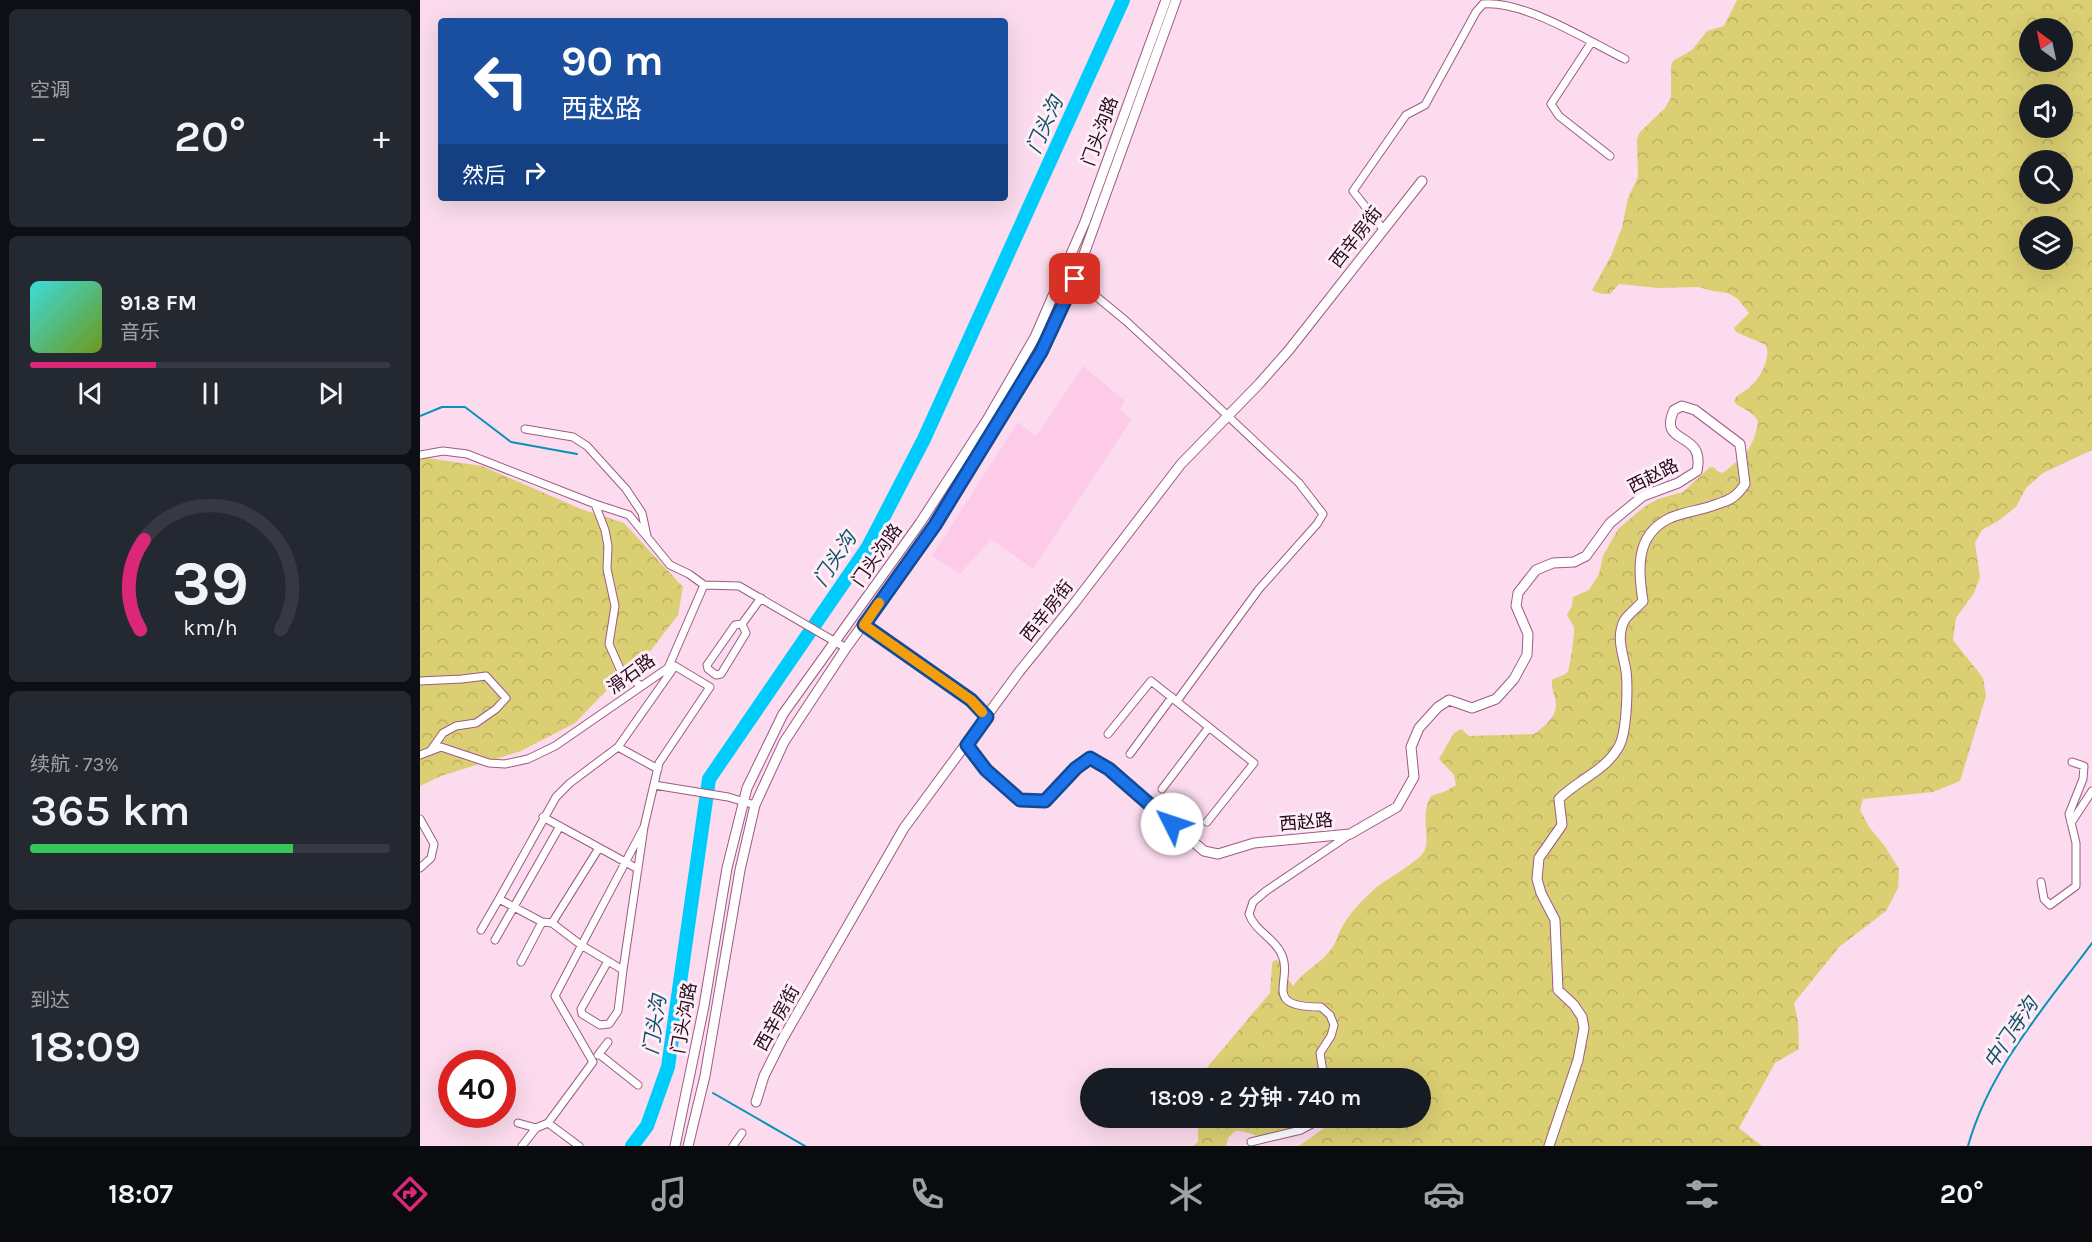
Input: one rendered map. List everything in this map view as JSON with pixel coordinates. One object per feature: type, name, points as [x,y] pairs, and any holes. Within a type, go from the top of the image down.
[{"type":"street","name":"门头沟路","points":[[676,1143],[704,1006],[722,893],[747,788],[783,714],[920,523],[984,424],[1035,337],[1064,275],[1166,0]]},
{"type":"street","name":"门头沟路","points":[[689,1146],[705,1076],[740,870],[755,805],[784,742],[846,648],[935,525],[1041,352],[1075,279],[1176,0]]},
{"type":"street","points":[[1383,230],[1353,191],[1406,115],[1425,105],[1476,12],[1483,4],[1505,4],[1577,33],[1591,43],[1625,59]]},
{"type":"street","points":[[1591,43],[1551,104],[1559,116],[1610,156]]},
{"type":"street","name":"西辛房街","points":[[756,1102],[764,1076],[782,1040],[904,828],[1019,672],[1073,605],[1149,503],[1181,464],[1289,350],[1422,181]]},
{"type":"street","points":[[1064,275],[1075,279],[1126,321],[1299,483],[1323,514],[1317,524],[1259,589],[1130,754]]},
{"type":"street","name":"西赵路","points":[[967,745],[986,770],[1020,800],[1045,801],[1076,768],[1090,758],[1109,769],[1204,851],[1218,854],[1254,843],[1350,834],[1397,807],[1413,777],[1411,747],[1419,728],[1438,707],[1449,700],[1472,708],[1496,699],[1514,679],[1527,655],[1528,634],[1516,606],[1518,593],[1536,570],[1553,563],[1574,562],[1586,556],[1610,523],[1642,496],[1678,483],[1697,471],[1700,458],[1695,447],[1671,430],[1669,421],[1674,410],[1682,406],[1695,410],[1740,444],[1746,484],[1737,497],[1667,520],[1652,532],[1640,551],[1639,571],[1643,601],[1625,620],[1619,639],[1626,673],[1624,735],[1618,750],[1600,768],[1569,789],[1559,799],[1562,825],[1539,858],[1537,879],[1541,893],[1555,920],[1558,990],[1574,1005],[1582,1017],[1584,1028],[1578,1060],[1549,1146]]},
{"type":"street","points":[[525,429],[573,437],[587,446],[626,489],[642,513],[647,536]]},
{"type":"street","points":[[420,455],[443,451],[467,454],[628,515],[670,565],[689,574],[704,585],[739,586],[846,648]]},
{"type":"street","points":[[595,504],[605,530],[608,546],[607,569],[615,606],[609,645],[620,669],[641,686]]},
{"type":"street","name":"滑石路","points":[[431,750],[441,747],[489,763],[505,764],[528,759],[555,746],[668,668],[704,585]]},
{"type":"street","points":[[742,624],[746,633],[721,674],[716,675],[708,669],[707,664],[735,626],[742,624],[761,598]]},
{"type":"street","points":[[864,625],[971,700],[987,717]]},
{"type":"street","points":[[481,930],[556,797],[570,783],[618,747],[675,666],[710,687],[659,763],[644,827],[618,1011],[609,1024],[600,1025],[582,1014],[581,1009],[608,961]]},
{"type":"street","points":[[420,681],[462,680],[486,676],[506,698],[496,709],[476,723],[456,726],[443,733],[431,750],[420,755]]},
{"type":"street","points":[[1108,734],[1151,681],[1254,763],[1206,822]]},
{"type":"street","points":[[1162,789],[1209,727]]},
{"type":"street","points":[[618,747],[658,769]]},
{"type":"street","points":[[2040,882],[2044,899],[2050,905],[2076,886],[2076,843],[2069,814],[2083,779],[2084,766],[2072,762]]},
{"type":"street","points":[[654,785],[718,795],[755,805]]},
{"type":"street","points":[[2071,823],[2092,791]]},
{"type":"street","points":[[543,817],[638,869]]},
{"type":"street","points":[[420,819],[434,844],[431,858],[420,868]]},
{"type":"street","points":[[495,940],[560,826]]},
{"type":"street","points":[[593,1062],[555,996],[644,827]]},
{"type":"street","points":[[1322,1068],[1320,1053],[1331,1036],[1334,1025],[1330,1016],[1321,1007],[1296,1005],[1286,998],[1282,989],[1282,956],[1278,948],[1255,926],[1249,914],[1253,902],[1266,891],[1350,834]]},
{"type":"street","points":[[552,923],[598,848]]},
{"type":"street","points":[[499,899],[542,922],[552,923],[581,945],[622,970]]},
{"type":"street","points":[[521,962],[542,922]]},
{"type":"street","points":[[522,1146],[536,1128],[548,1122],[608,1042]]},
{"type":"street","points":[[599,1054],[638,1085]]},
{"type":"street","points":[[548,1122],[579,1146]]},
{"type":"street","points":[[518,1123],[536,1128]]},
{"type":"street","points":[[1251,1142],[1305,1128]]},
{"type":"street","points":[[733,1146],[742,1133]]},
{"type":"street","points":[[676,1143],[689,1146]]},
{"type":"shaded area","points":[[1083,366],[1125,401],[1120,409],[1131,420],[1033,569],[991,539],[960,574],[932,556],[1018,422],[1036,437]]},
{"type":"green space","points":[[1737,0],[2092,0],[2092,450],[2043,473],[2026,488],[2016,507],[1982,530],[1975,543],[1980,577],[1974,593],[1956,618],[1953,640],[1983,678],[1986,696],[1960,781],[1933,792],[1863,799],[1860,810],[1869,827],[1899,869],[1898,888],[1886,911],[1839,947],[1794,1003],[1798,1022],[1799,1049],[1775,1063],[1739,1128],[1762,1146],[1299,1146],[1324,1128],[1431,1128],[1431,1068],[1207,1068],[1270,993],[1272,963],[1275,960],[1286,963],[1289,970],[1287,978],[1293,986],[1328,953],[1335,944],[1347,918],[1362,901],[1378,886],[1420,857],[1425,848],[1426,811],[1431,796],[1456,785],[1454,775],[1439,759],[1454,733],[1461,729],[1469,736],[1534,734],[1549,721],[1556,708],[1552,680],[1566,673],[1570,664],[1574,628],[1567,615],[1572,606],[1573,597],[1589,590],[1599,574],[1603,556],[1618,529],[1644,507],[1658,499],[1683,492],[1710,467],[1723,473],[1747,451],[1754,439],[1758,421],[1734,401],[1759,377],[1766,361],[1767,350],[1766,345],[1736,332],[1734,328],[1749,313],[1738,299],[1728,293],[1699,287],[1658,288],[1619,284],[1610,294],[1601,294],[1592,290],[1611,256],[1622,227],[1628,198],[1638,177],[1637,139],[1640,132],[1665,108],[1671,98],[1673,61],[1692,50],[1707,31],[1724,26]]},
{"type":"green space","points":[[427,458],[482,466],[581,509],[624,523],[683,587],[678,615],[635,671],[614,676],[609,688],[575,723],[521,751],[441,776],[420,786],[420,460]]},
{"type":"green space","points":[[1198,1128],[1298,1128],[1274,1139],[1235,1131],[1228,1138],[1226,1146],[1193,1146],[1198,1142]]},
{"type":"waterway","name":"门头沟","points":[[632,1146],[647,1126],[668,1067],[709,779],[868,547],[924,439],[1123,0]]},
{"type":"waterway","points":[[420,416],[442,407],[465,407],[511,442],[577,454]]},
{"type":"waterway","name":"中门寺沟","points":[[1968,1146],[1990,1090],[2005,1064],[2038,1015],[2092,943]]},
{"type":"waterway","points":[[713,1093],[805,1146]]},
{"type":"slow traffic","points":[[879,603],[864,625],[971,700],[982,712]]},
{"type":"route","points":[[1075,279],[1041,352],[935,525],[864,625],[971,700],[987,717],[967,745],[986,770],[1020,800],[1045,801],[1076,768],[1090,758],[1109,769],[1172,824]]}]
